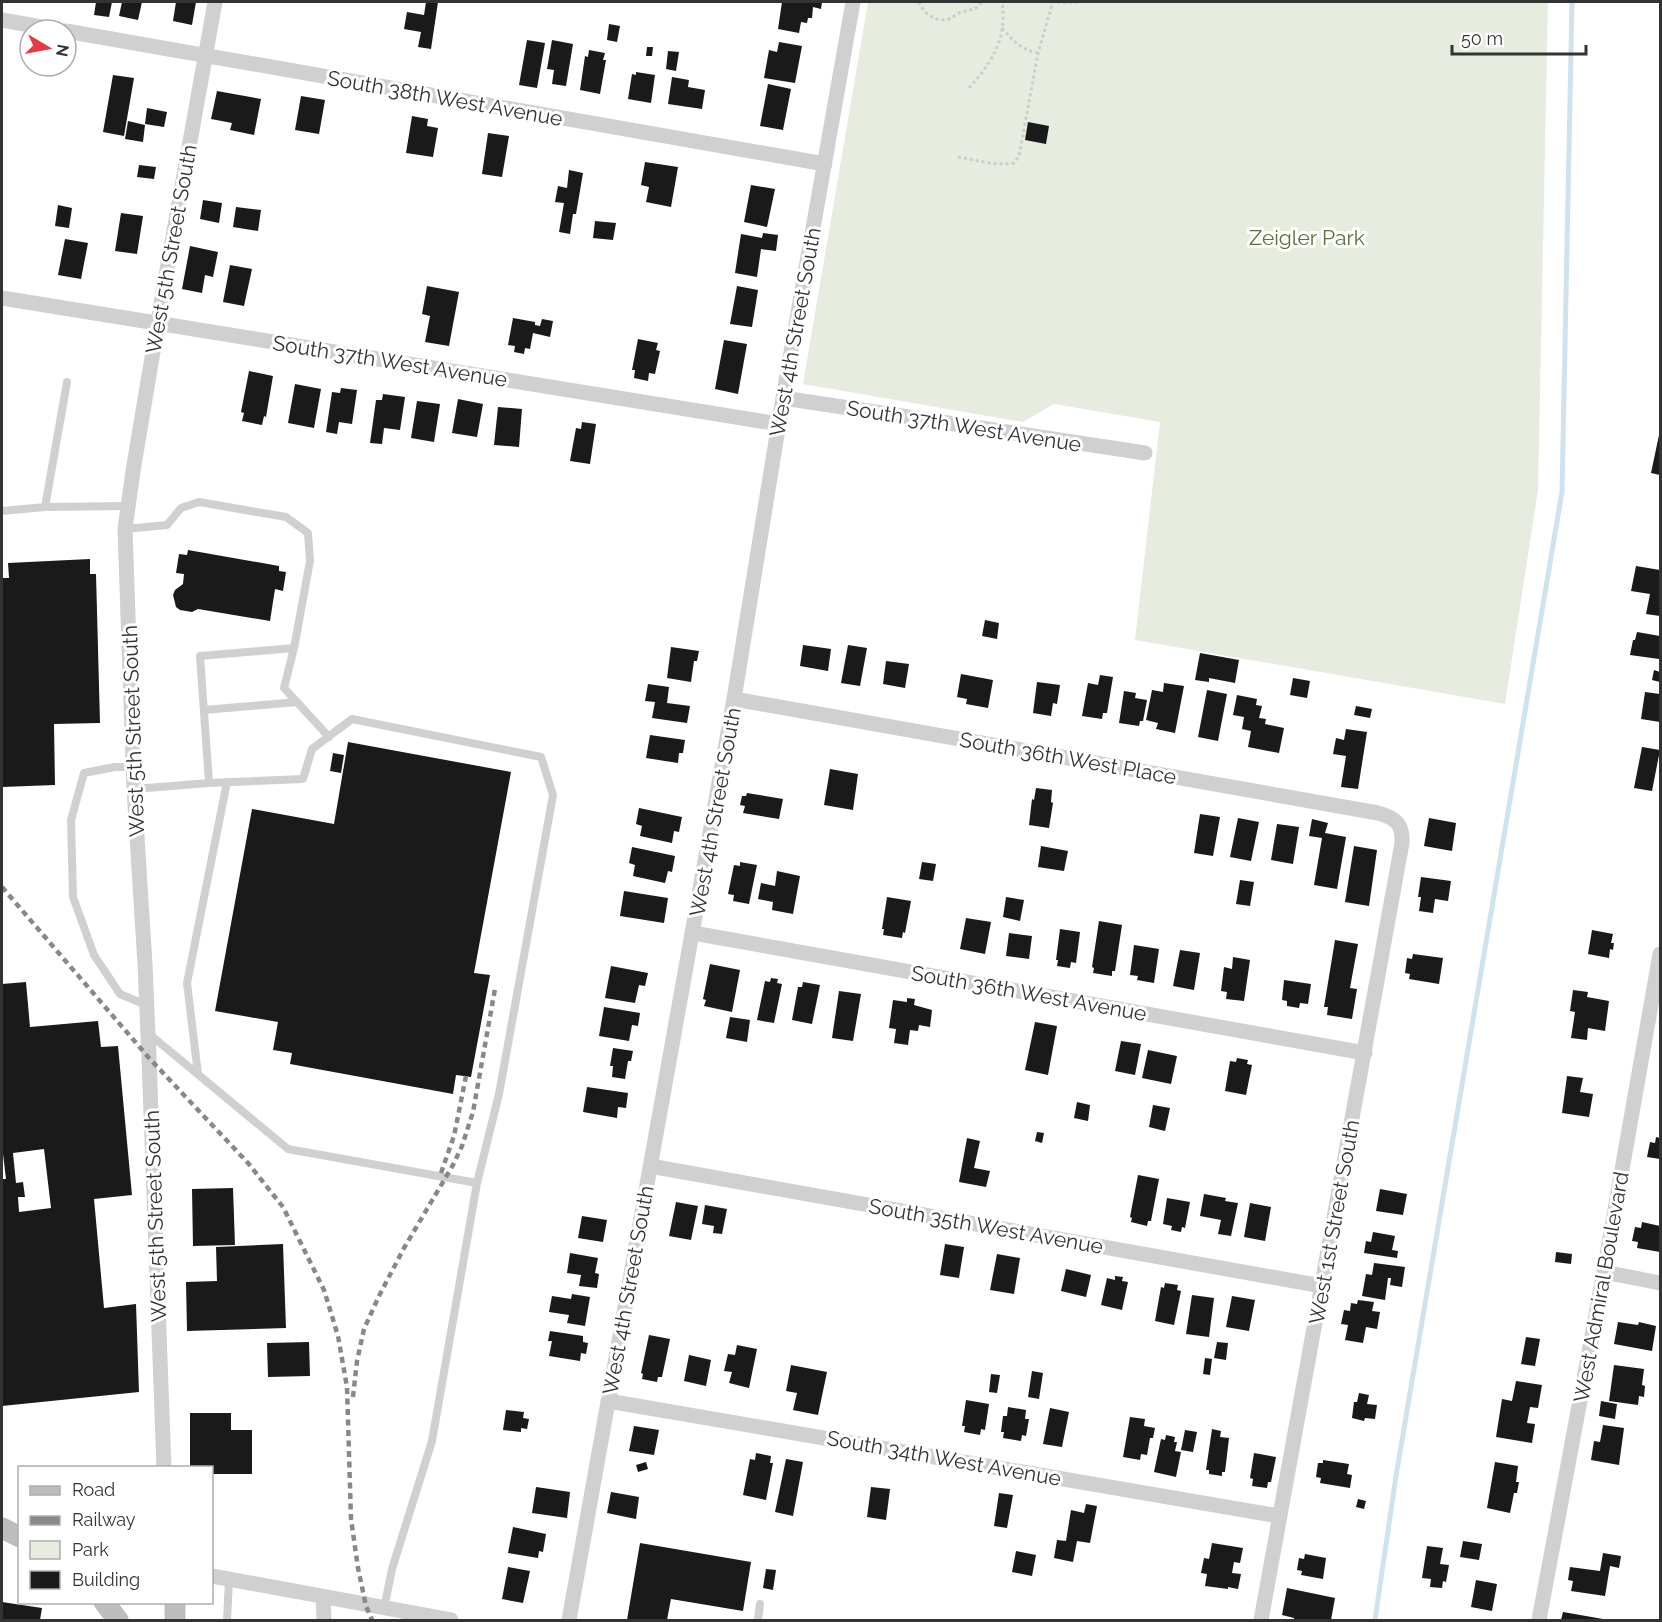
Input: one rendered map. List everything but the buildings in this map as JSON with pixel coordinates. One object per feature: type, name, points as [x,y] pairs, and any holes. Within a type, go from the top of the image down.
[{"type":"main road","points":[[2,1527],[18,1536]]},
{"type":"main road","points":[[106,1604],[118,1620]]},
{"type":"main road","points":[[175,1604],[175,1620]]},
{"type":"street","name":"West 5th Street South","points":[[164,1466],[148,1032],[134,789],[125,529],[158,323],[215,2]]},
{"type":"street","name":"West 4th Street South","points":[[569,1620],[735,699],[783,398],[853,2]]},
{"type":"street","points":[[2,20],[18,23]]},
{"type":"street","name":"South 38th West Avenue","points":[[78,33],[825,164]]},
{"type":"street","name":"South 37th West Avenue","points":[[2,298],[779,424]]},
{"type":"street","name":"South 37th West Avenue","points":[[783,398],[1145,453]]},
{"type":"street","name":"South 36th West Place","points":[[735,699],[1378,813],[1389,816],[1398,824]]},
{"type":"street","name":"West 1st Street South","points":[[1261,1620],[1402,843],[1402,832],[1398,824]]},
{"type":"street","name":"South 36th West Avenue","points":[[693,933],[1365,1053]]},
{"type":"street","name":"West Admiral Boulevard","points":[[1539,1620],[1656,1009],[1660,954]]},
{"type":"street","name":"South 35th West Avenue","points":[[650,1166],[1322,1286]]},
{"type":"street","points":[[1604,1272],[1660,1283]]},
{"type":"street","name":"South 34th West Avenue","points":[[608,1401],[1279,1516]]},
{"type":"street","points":[[2,1527],[18,1530]]},
{"type":"street","points":[[213,1576],[451,1620]]},
{"type":"street","points":[[323,1598],[324,1620]]},
{"type":"lane","points":[[45,507],[67,382]]},
{"type":"lane","points":[[125,529],[167,525],[181,508],[199,502],[286,517],[308,532],[310,561],[284,688],[329,737]]},
{"type":"lane","points":[[2,511],[45,507],[128,506]]},
{"type":"lane","points":[[209,783],[200,656],[294,648]]},
{"type":"lane","points":[[204,710],[297,702]]},
{"type":"lane","points":[[134,789],[303,779],[312,749],[352,719],[541,757],[553,795],[499,1094],[477,1183],[432,1441],[392,1569],[384,1609]]},
{"type":"lane","points":[[134,767],[115,767],[84,773],[71,820],[73,897],[94,955],[120,993],[146,1005]]},
{"type":"lane","points":[[198,1074],[187,983],[227,782]]},
{"type":"lane","points":[[148,1032],[288,1149],[477,1183]]},
{"type":"lane","points":[[227,1620],[229,1580]]},
{"type":"lane","points":[[758,1620],[760,1604]]},
{"type":"path","points":[[919,2],[921,9],[928,15],[947,20],[961,12],[977,8],[982,2]]},
{"type":"path","points":[[969,88],[989,64],[1001,39],[1004,12],[1002,2]]},
{"type":"path","points":[[957,157],[994,164],[1014,163],[1019,156],[1038,53],[1055,2],[1079,2]]},
{"type":"path","points":[[1002,28],[1021,48],[1038,53]]},
{"type":"green space","name":"Zeigler Park","points":[[868,2],[1548,2],[1538,490],[1505,704],[1135,640],[1160,422],[1054,404],[1023,422],[803,384]]},
{"type":"waterway","points":[[1375,1620],[1396,1476],[1562,492],[1572,2]]},
{"type":"railway","points":[[2,887],[149,1058],[248,1163],[283,1207],[324,1290],[338,1336],[347,1387],[351,1519],[358,1568],[366,1606],[372,1620]]},
{"type":"railway","points":[[353,1397],[357,1361],[364,1329],[404,1248],[462,1146],[473,1112],[495,989]]},
{"type":"railway","points":[[441,1173],[454,1136],[466,1076]]}]
